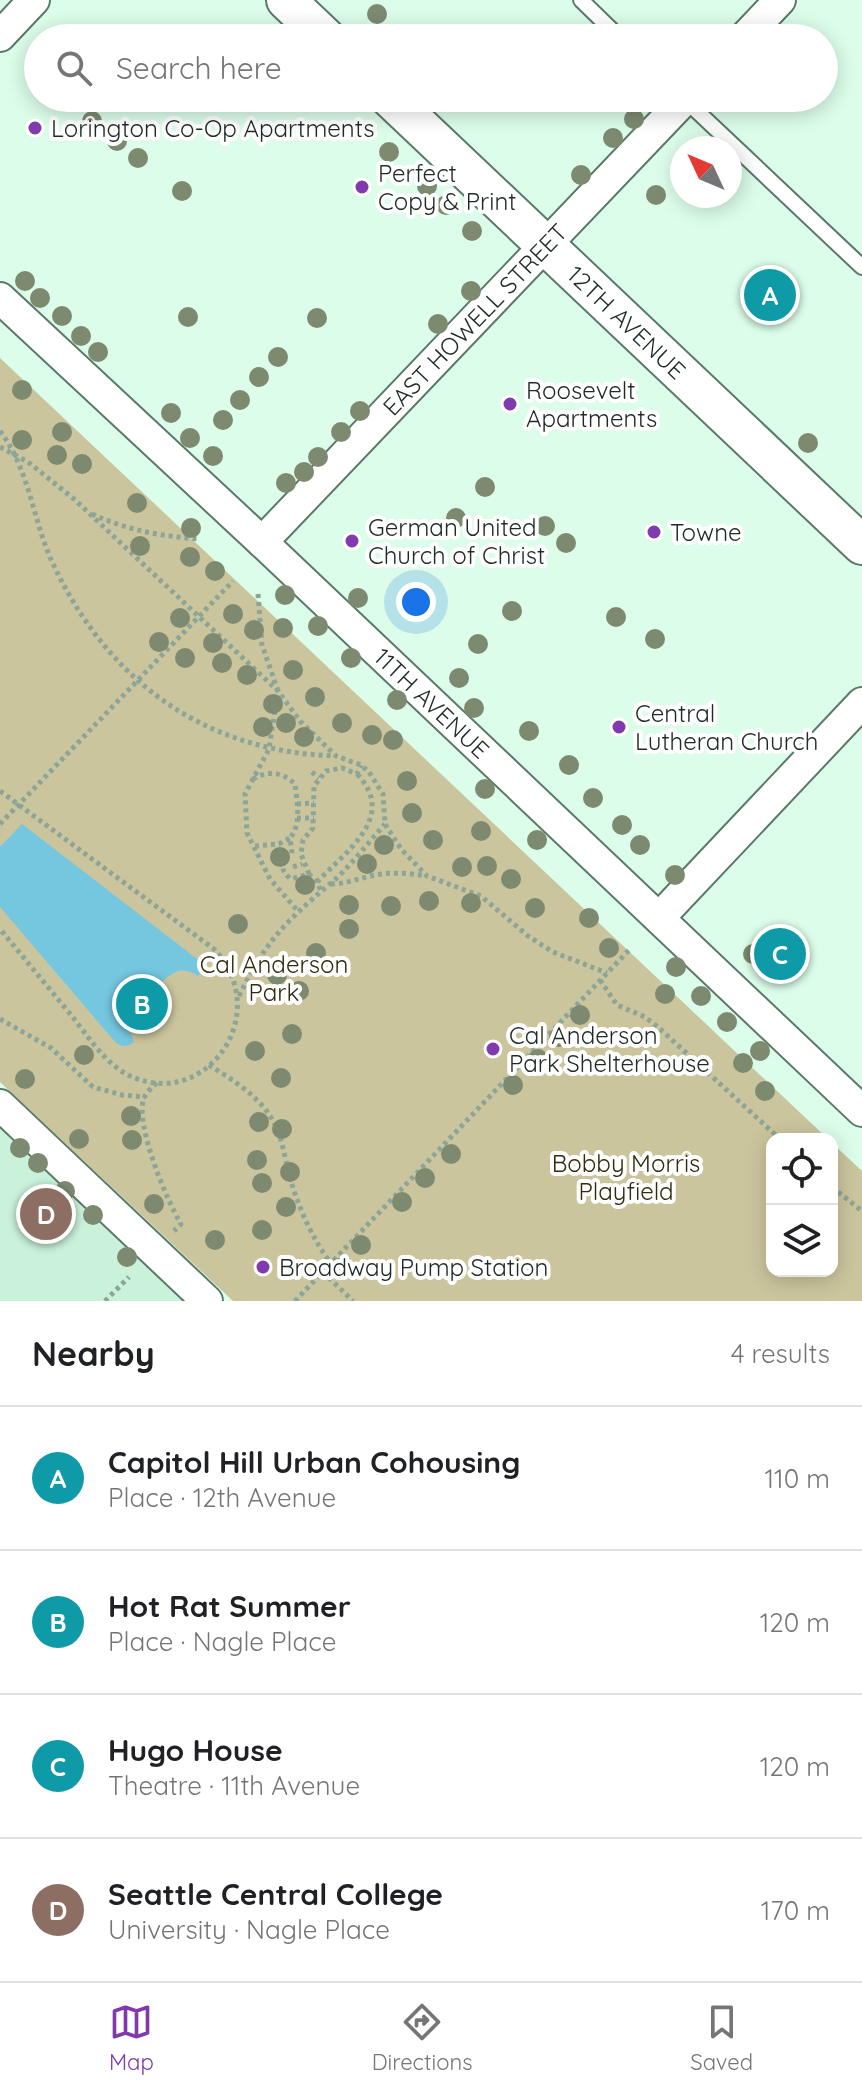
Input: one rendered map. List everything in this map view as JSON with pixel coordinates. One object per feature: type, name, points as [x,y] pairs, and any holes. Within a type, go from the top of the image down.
[{"type":"street","points":[[0,36],[34,0]]},
{"type":"street","points":[[286,0],[311,24]]},
{"type":"street","points":[[757,24],[780,0]]},
{"type":"street","name":"12TH AVENUE","points":[[405,112],[862,545]]},
{"type":"street","name":"EAST HOWELL STREET","points":[[262,542],[673,112]]},
{"type":"street","name":"11TH AVENUE","points":[[0,298],[862,1111]]},
{"type":"street","points":[[659,918],[862,703]]},
{"type":"street","points":[[0,1105],[207,1301]]},
{"type":"lane","points":[[581,0],[606,24]]},
{"type":"lane","points":[[699,112],[862,267]]},
{"type":"path","points":[[0,431],[13,453],[54,566],[96,637],[137,681],[187,717],[219,733],[269,749],[336,756],[361,765],[379,783],[385,824],[401,849],[427,876]]},
{"type":"path","points":[[0,447],[13,453],[88,512],[278,691],[300,721],[336,756]]},
{"type":"path","points":[[88,512],[115,525],[142,532],[198,539]]},
{"type":"path","points":[[0,824],[233,581]]},
{"type":"path","points":[[258,594],[262,645],[278,691],[269,749],[245,794],[247,833],[270,879],[297,910]]},
{"type":"path","points":[[357,774],[361,765]]},
{"type":"path","points":[[317,882],[364,832],[372,819],[374,802],[369,787],[357,774],[337,768],[326,771],[314,786],[313,828],[303,840],[301,854],[302,864],[321,891]]},
{"type":"path","points":[[312,772],[319,778]]},
{"type":"path","points":[[249,782],[266,773],[287,777],[295,784],[297,804],[295,832],[290,838],[279,844],[254,846]]},
{"type":"path","points":[[0,791],[214,949],[231,970],[239,997]]},
{"type":"path","points":[[297,804],[314,803]]},
{"type":"path","points":[[297,818],[314,818]]},
{"type":"path","points":[[0,929],[106,1058],[134,1078],[157,1083],[184,1079],[209,1065],[230,1041],[236,1027],[239,997],[262,953],[297,910],[331,884],[385,824]]},
{"type":"path","points":[[290,838],[292,854],[285,857],[282,865],[284,874],[291,879],[309,874]]},
{"type":"path","points":[[293,867],[302,864]]},
{"type":"path","points":[[331,884],[380,874],[427,876],[481,896],[528,936],[553,952],[607,973]]},
{"type":"path","points":[[295,1301],[631,948]]},
{"type":"path","points":[[600,980],[617,1005],[645,1017],[658,1027],[773,1133]]},
{"type":"path","points":[[0,1019],[51,1048],[93,1087],[145,1097]]},
{"type":"path","points":[[209,1065],[241,1088],[270,1116],[312,1232],[331,1263]]},
{"type":"path","points":[[157,1083],[145,1097],[142,1112],[160,1181],[181,1224]]},
{"type":"path","points":[[838,1192],[862,1211]]},
{"type":"path","points":[[323,1272],[353,1301]]},
{"type":"path","points":[[105,1301],[129,1277]]},
{"type":"shaded area","points":[[0,1126],[183,1301],[0,1301]]},
{"type":"green space","name":"Cal Anderson Park","points":[[0,358],[822,1133],[766,1133],[766,1277],[838,1277],[838,1149],[862,1171],[862,1301],[233,1301],[0,1082]]},
{"type":"water","points":[[22,824],[201,962],[198,976],[177,971],[147,997],[128,1026],[134,1042],[130,1045],[116,1043],[0,907],[0,847]]},
{"type":"place","name":"Lorington Co-Op Apartments","points":[[35,128]]},
{"type":"place","name":"Perfect Copy & Print","points":[[362,187]]},
{"type":"place","name":"Capitol Hill Urban Cohousing","points":[[770,295]]},
{"type":"place","name":"Roosevelt Apartments","points":[[510,404]]},
{"type":"place","name":"Towne","points":[[654,532]]},
{"type":"place","name":"German United Church of Christ","points":[[352,541]]},
{"type":"place","name":"Central Lutheran Church","points":[[619,727]]},
{"type":"place","name":"Hugo House","points":[[780,954]]},
{"type":"place","name":"Hot Rat Summer","points":[[142,1004]]},
{"type":"place","name":"Cal Anderson Park Shelterhouse","points":[[493,1049]]},
{"type":"place","name":"Seattle Central College","points":[[46,1214]]},
{"type":"place","name":"Broadway Pump Station","points":[[263,1267]]},
{"type":"park label","name":"Bobby Morris Playfield","points":[[626,1177]]}]
